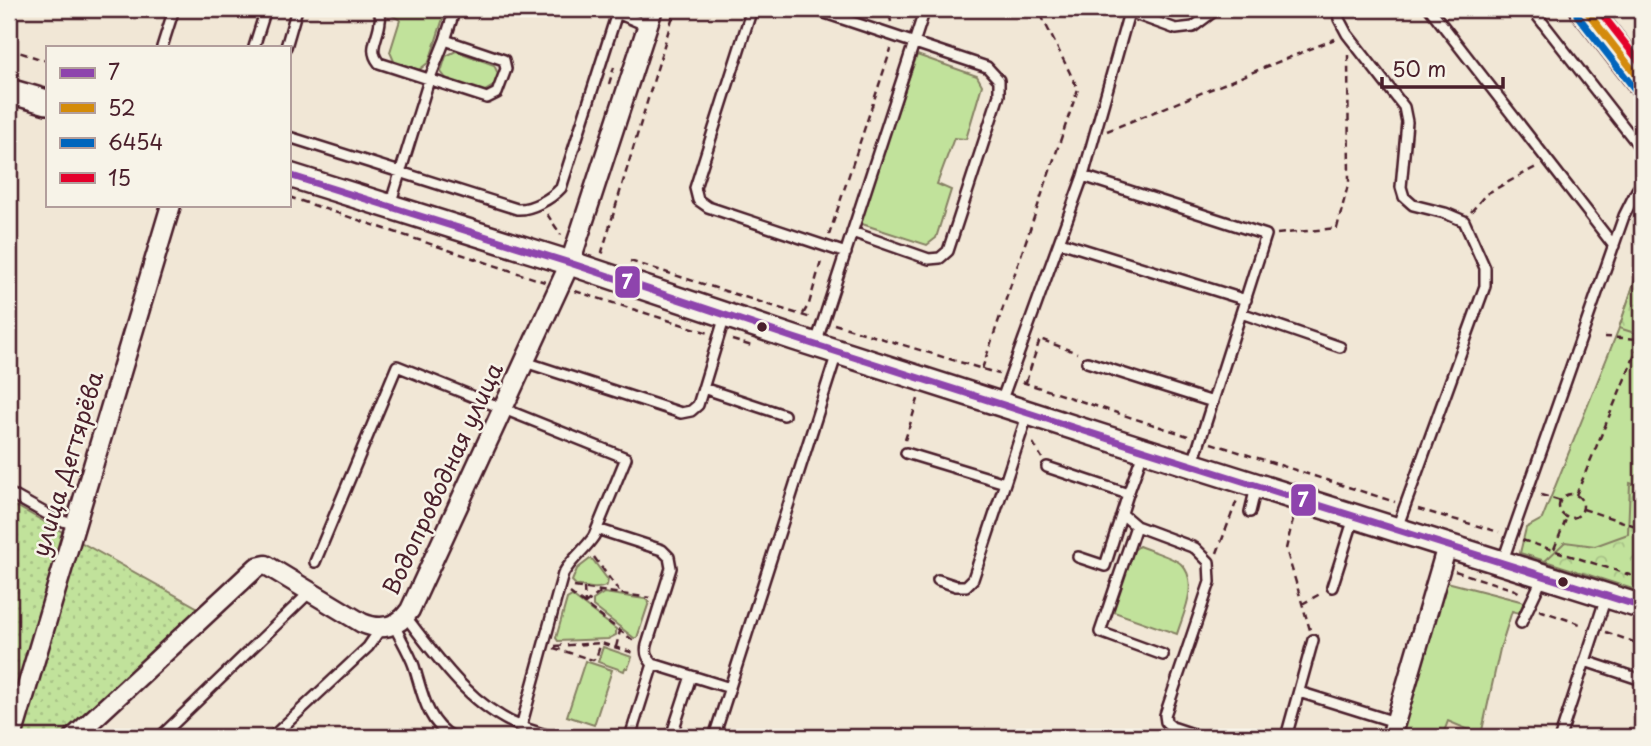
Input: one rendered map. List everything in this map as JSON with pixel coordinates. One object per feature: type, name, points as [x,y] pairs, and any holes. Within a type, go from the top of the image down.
[{"type":"main road","points":[[1585,9],[1642,82]]},
{"type":"main road","points":[[1607,9],[1642,53]]},
{"type":"street","name":"Водопроводная улица","points":[[74,737],[257,567],[266,565],[372,627],[394,623],[416,598],[570,263],[650,17]]},
{"type":"street","points":[[9,91],[46,102]]},
{"type":"street","points":[[290,175],[1000,403],[1026,420],[1192,464],[1247,491],[1354,516],[1642,607]]},
{"type":"street","name":"улица Дегтярёва","points":[[12,737],[171,206]]},
{"type":"street","points":[[1393,730],[1447,546]]},
{"type":"lane","points":[[162,46],[174,9]]},
{"type":"lane","points":[[254,46],[266,9]]},
{"type":"lane","points":[[286,46],[297,9]]},
{"type":"lane","points":[[379,9],[380,23],[372,49],[376,60],[384,65],[487,98],[494,96],[500,90],[506,69],[504,60],[446,40]]},
{"type":"lane","points":[[389,206],[455,9]]},
{"type":"lane","points":[[752,9],[695,188],[698,200],[708,207],[846,253]]},
{"type":"lane","points":[[813,9],[987,67],[999,80],[999,95],[948,251],[940,258],[929,259],[852,232]]},
{"type":"lane","points":[[714,737],[827,348],[852,232],[925,9]]},
{"type":"lane","points":[[1000,403],[1083,176],[1129,10],[1176,29],[1193,27],[1217,9]]},
{"type":"lane","points":[[1338,9],[1339,19],[1347,34],[1404,107],[1408,122],[1401,187],[1404,197],[1413,205],[1464,221],[1485,268],[1485,286],[1397,530]]},
{"type":"lane","points":[[1430,9],[1614,246]]},
{"type":"lane","points":[[1532,9],[1642,150]]},
{"type":"lane","points":[[290,137],[517,209],[530,208],[556,193],[563,185],[612,11],[650,17]]},
{"type":"lane","points":[[1083,176],[1266,235],[1192,464]]},
{"type":"lane","points":[[1502,563],[1624,216],[1642,184]]},
{"type":"lane","points":[[1060,242],[1246,300]]},
{"type":"lane","points":[[1241,313],[1340,347]]},
{"type":"lane","points":[[525,362],[681,413],[691,411],[698,405],[726,315]]},
{"type":"lane","points":[[1087,362],[1213,402]]},
{"type":"lane","points":[[315,562],[397,366],[626,457],[597,529],[563,574],[521,727]]},
{"type":"lane","points":[[703,388],[785,415]]},
{"type":"lane","points":[[938,580],[966,586],[973,579],[1026,420]]},
{"type":"lane","points":[[1078,557],[1105,566],[1144,450]]},
{"type":"lane","points":[[905,453],[1005,482]]},
{"type":"lane","points":[[1047,467],[1128,494]]},
{"type":"lane","points":[[1247,491],[1250,512]]},
{"type":"lane","points":[[9,493],[75,525]]},
{"type":"lane","points":[[1122,514],[1136,526],[1195,548],[1209,562],[1210,582],[1165,715],[1166,722],[1172,727],[1202,737]]},
{"type":"lane","points":[[1332,587],[1354,516]]},
{"type":"lane","points":[[1136,526],[1100,632],[1163,655]]},
{"type":"lane","points":[[597,529],[662,550],[671,563],[630,737]]},
{"type":"lane","points":[[1521,623],[1543,576]]},
{"type":"lane","points":[[160,737],[310,592]]},
{"type":"lane","points":[[1560,737],[1607,596]]},
{"type":"lane","points":[[394,623],[443,664],[469,692],[498,714],[521,727],[553,737]]},
{"type":"lane","points":[[394,623],[413,664],[419,688],[431,715],[447,736]]},
{"type":"lane","points":[[272,737],[394,623]]},
{"type":"lane","points":[[1286,737],[1313,640]]},
{"type":"lane","points":[[649,657],[691,676],[730,688]]},
{"type":"lane","points":[[1585,661],[1642,680]]},
{"type":"lane","points":[[671,737],[691,676]]},
{"type":"lane","points":[[1299,692],[1393,730]]},
{"type":"path","points":[[802,315],[809,304],[825,246],[895,37],[890,17],[893,9]]},
{"type":"path","points":[[982,369],[1078,89],[1038,9]]},
{"type":"path","points":[[1094,136],[1347,34],[1349,181],[1337,228],[1266,235]]},
{"type":"path","points":[[9,49],[46,61]]},
{"type":"path","points":[[1464,221],[1486,194],[1548,160]]},
{"type":"path","points":[[1576,495],[1642,339],[1604,337]]},
{"type":"path","points":[[1026,383],[1040,339],[1079,353],[1087,362]]},
{"type":"path","points":[[905,453],[903,448],[919,396]]},
{"type":"path","points":[[1026,420],[1047,467]]},
{"type":"path","points":[[1200,439],[1642,579]]},
{"type":"path","points":[[1209,562],[1217,553],[1247,491]]},
{"type":"path","points":[[1528,491],[1561,501]]},
{"type":"path","points":[[1576,495],[1582,501],[1583,509],[1575,517],[1567,517],[1560,509],[1561,501],[1566,496],[1576,495]]},
{"type":"path","points":[[1583,509],[1642,528]]},
{"type":"path","points":[[1294,516],[1286,549],[1313,640]]},
{"type":"path","points":[[1553,550],[1567,517]]},
{"type":"path","points":[[586,547],[621,594]]},
{"type":"path","points":[[560,585],[661,599]]},
{"type":"path","points":[[560,585],[649,657]]},
{"type":"path","points":[[1302,604],[1332,587]]},
{"type":"path","points":[[584,589],[585,604]]},
{"type":"path","points":[[585,604],[603,591]]},
{"type":"path","points":[[616,647],[620,631]]},
{"type":"path","points":[[601,643],[593,660],[548,646],[601,643],[649,657]]},
{"type":"shaded area","points":[[1447,720],[1481,735],[1481,737],[1442,737]]},
{"type":"green space","points":[[387,9],[446,9],[429,62],[415,73],[396,66],[390,52],[400,20]]},
{"type":"green space","points":[[456,51],[494,65],[499,76],[495,85],[483,92],[448,81],[441,72],[446,56]]},
{"type":"green space","points":[[917,55],[977,76],[982,85],[966,139],[954,138],[937,184],[951,190],[936,238],[927,245],[859,223]]},
{"type":"green space","points":[[1642,259],[1642,592],[1520,553],[1526,528],[1542,519],[1619,328]]},
{"type":"green space","points":[[1642,259],[1642,326],[1638,334],[1619,328]]},
{"type":"green space","points":[[1630,483],[1642,487],[1642,592],[1545,561],[1565,542],[1595,546],[1628,534]]},
{"type":"green space","points":[[9,502],[216,618],[87,737],[9,737]]},
{"type":"green space","points":[[1139,546],[1178,562],[1187,571],[1190,589],[1177,634],[1111,611],[1129,554]]},
{"type":"green space","points":[[590,559],[608,580],[607,585],[592,588],[576,585],[572,581],[577,569]]},
{"type":"green space","points":[[1443,581],[1524,602],[1519,613],[1512,611],[1500,649],[1481,735],[1448,721],[1442,737],[1398,737]]},
{"type":"green space","points":[[604,593],[645,599],[649,602],[637,638],[593,606],[593,600]]},
{"type":"green space","points":[[572,596],[616,629],[616,635],[608,639],[558,641],[556,638],[567,599]]},
{"type":"green space","points":[[603,647],[632,657],[628,668],[624,671],[598,662]]},
{"type":"green space","points":[[585,661],[612,670],[594,725],[567,716]]},
{"type":"transit line","name":"52","points":[[1585,9],[1642,82]]},
{"type":"transit line","name":"15","points":[[1598,9],[1642,65]]},
{"type":"transit line","name":"6454","points":[[1577,15],[1634,88]]},
{"type":"transit line","name":"7","points":[[290,175],[1642,607]]}]
